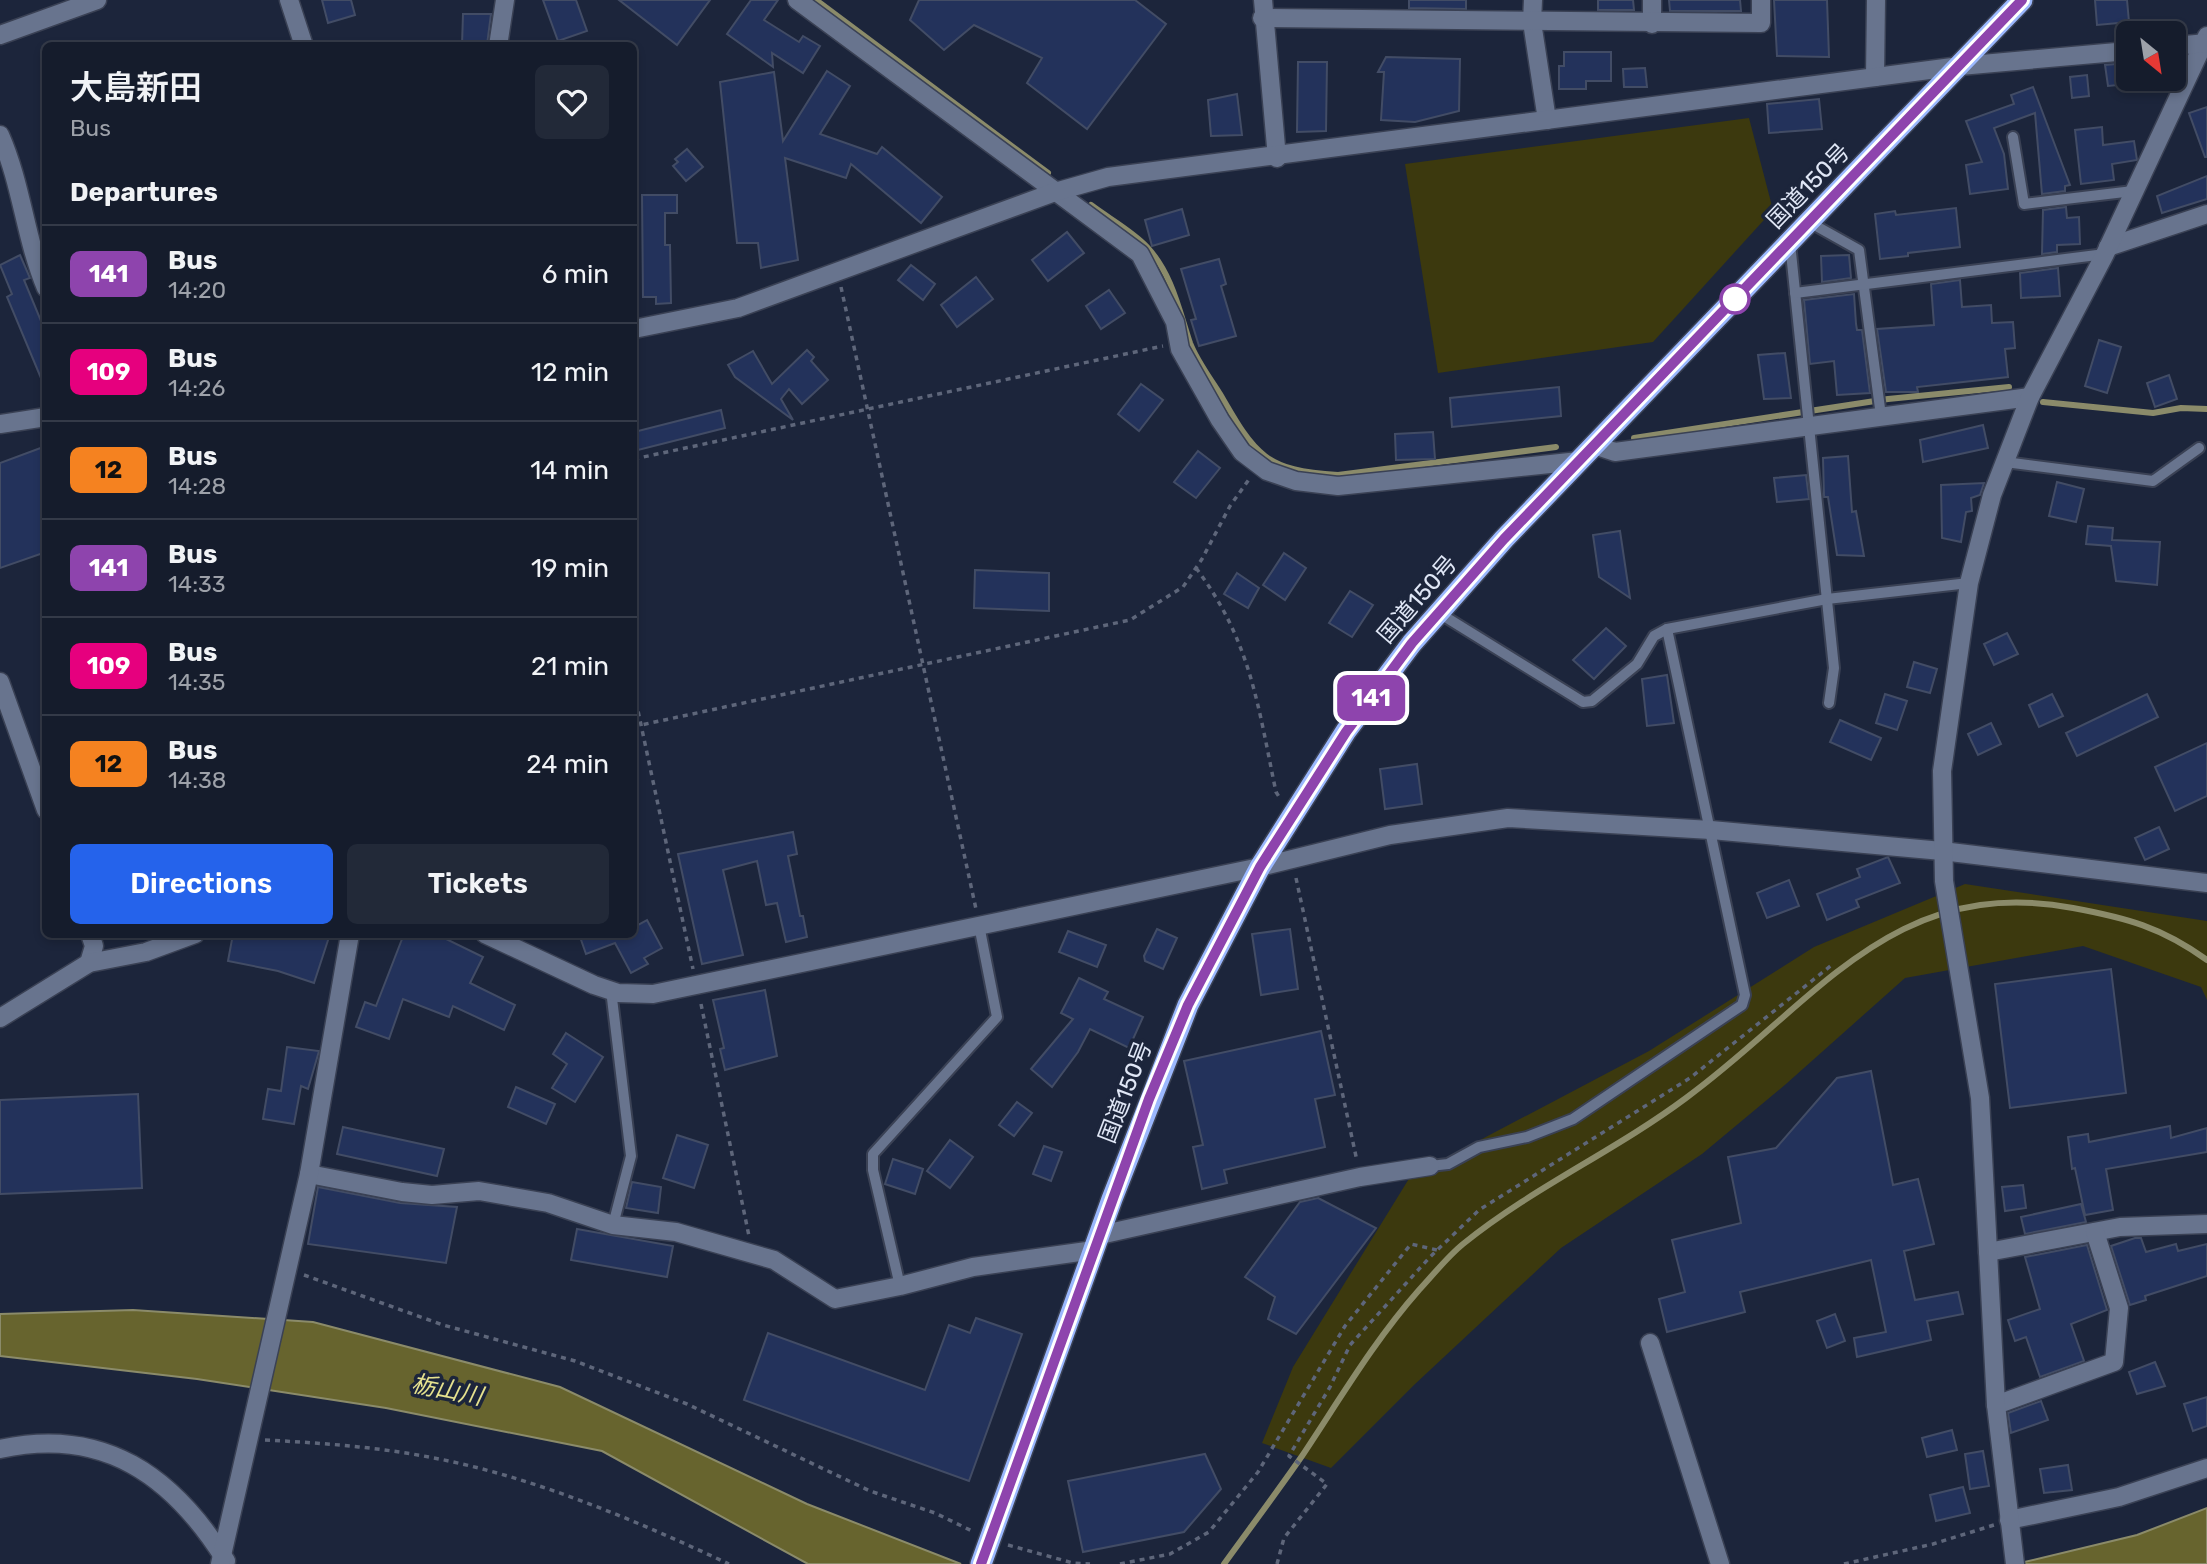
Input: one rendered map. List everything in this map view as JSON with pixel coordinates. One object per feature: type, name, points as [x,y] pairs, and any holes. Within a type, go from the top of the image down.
[{"type":"highway","name":"国道150号","points":[[985,1554],[1097,1242],[1188,1005],[1260,867],[1346,732],[1412,643],[1586,453],[2022,0]]},
{"type":"street","points":[[0,35],[97,0]]},
{"type":"street","points":[[289,0],[303,42]]},
{"type":"street","points":[[499,42],[505,0]]},
{"type":"street","points":[[797,0],[1140,254],[1175,322],[1179,342],[1220,420],[1242,452],[1267,471],[1296,481],[1338,486],[2030,397]]},
{"type":"street","points":[[1263,0],[1262,18],[1277,158]]},
{"type":"street","points":[[1533,0],[1532,22],[1547,120]]},
{"type":"street","points":[[1652,0],[1652,24]]},
{"type":"street","points":[[1262,18],[1761,23],[1761,0]]},
{"type":"street","points":[[1875,77],[1876,0]]},
{"type":"street","points":[[2186,45],[2206,43]]},
{"type":"street","points":[[2015,1564],[1996,1405],[1980,1098],[1944,881],[1942,771],[1969,583],[1993,495],[2030,397],[2107,251],[2133,191],[2206,43]]},
{"type":"street","points":[[637,328],[738,308],[1055,192],[1108,177],[1277,158],[1960,66],[2116,52]]},
{"type":"street","points":[[0,135],[24,201],[32,255],[42,279]]},
{"type":"street","points":[[2107,251],[2207,214]]},
{"type":"street","points":[[0,424],[42,418]]},
{"type":"street","points":[[0,682],[42,799]]},
{"type":"street","points":[[494,938],[611,990],[653,994],[1260,867],[1390,835],[1508,818],[1711,830],[1942,851],[2207,883]]},
{"type":"street","points":[[89,963],[94,946],[91,938]]},
{"type":"street","points":[[0,1018],[89,963],[146,951],[183,938]]},
{"type":"street","points":[[224,1561],[309,1174],[349,938]]},
{"type":"street","points":[[309,1174],[432,1195],[479,1191],[548,1203],[613,1225],[676,1232],[774,1260],[835,1299],[1097,1242],[1360,1177],[1430,1166]]},
{"type":"street","points":[[1988,1252],[2120,1227],[2207,1224]]},
{"type":"street","points":[[1996,1405],[2114,1362],[2119,1308],[2095,1232]]},
{"type":"street","points":[[1650,1343],[1720,1564]]},
{"type":"street","points":[[0,1449],[44,1443],[107,1452],[131,1462],[176,1494],[224,1561]]},
{"type":"street","points":[[2010,1525],[2119,1497],[2207,1468]]},
{"type":"lane","points":[[2013,137],[2024,204],[2133,191]]},
{"type":"lane","points":[[1809,222],[1859,250],[1881,416]]},
{"type":"lane","points":[[1790,242],[1834,668],[1829,703]]},
{"type":"lane","points":[[1795,293],[2107,251]]},
{"type":"lane","points":[[2005,462],[2153,481],[2199,448]]},
{"type":"lane","points":[[1439,613],[1583,702],[1592,701],[1637,664],[1654,636],[1667,629],[1827,599],[1969,583]]},
{"type":"lane","points":[[1430,1166],[1448,1164],[1479,1147],[1527,1137],[1573,1119],[1742,1005],[1745,995],[1667,629]]},
{"type":"lane","points":[[900,1286],[873,1170],[873,1154],[997,1017],[979,925]]},
{"type":"lane","points":[[611,990],[631,1156],[613,1225]]},
{"type":"path","points":[[838,272],[979,925]]},
{"type":"path","points":[[637,458],[1179,342]]},
{"type":"path","points":[[637,724],[1130,620],[1183,587],[1230,506],[1259,465]]},
{"type":"path","points":[[1196,568],[1219,598],[1234,626],[1250,672],[1276,792],[1291,816]]},
{"type":"path","points":[[1292,859],[1360,1177]]},
{"type":"path","points":[[1277,1564],[1284,1538],[1327,1484],[1289,1457],[1331,1387],[1350,1345],[1437,1250],[1479,1210],[1690,1078],[1833,964]]},
{"type":"path","points":[[1120,1564],[1170,1554],[1209,1532],[1258,1472],[1345,1326],[1403,1254],[1412,1244],[1437,1250]]},
{"type":"path","points":[[286,1282],[306,1275],[443,1325],[575,1362],[687,1404],[870,1490],[935,1513],[985,1554],[1090,1564]]},
{"type":"path","points":[[250,1433],[435,1458],[496,1473],[621,1517],[729,1564]]},
{"type":"path","points":[[1844,1564],[2010,1525]]},
{"type":"shaded area","points":[[1749,118],[1773,210],[1653,342],[1438,373],[1405,164]]},
{"type":"shaded area","points":[[1965,884],[2207,921],[2207,1000],[2201,987],[2083,946],[1905,978],[1786,1084],[1702,1154],[1561,1248],[1414,1385],[1331,1468],[1262,1443],[1293,1367],[1410,1177],[1649,1051],[1814,947]]},
{"type":"water","name":"栃山川","points":[[133,1310],[313,1322],[560,1387],[807,1504],[961,1564],[808,1564],[602,1451],[386,1408],[197,1379],[0,1356],[0,1314]]},
{"type":"water","points":[[2207,1508],[2207,1564],[2016,1564],[2137,1535]]},
{"type":"building","points":[[322,0],[351,0],[355,15],[328,23]]},
{"type":"building","points":[[543,0],[576,0],[587,31],[558,41]]},
{"type":"building","points":[[619,0],[710,0],[677,45]]},
{"type":"building","points":[[751,0],[778,0],[764,20],[799,42],[803,36],[820,46],[803,73],[772,53],[773,67],[727,34]]},
{"type":"building","points":[[919,0],[1135,0],[1166,24],[1087,129],[1027,83],[1042,58],[974,25],[944,50],[910,20]]},
{"type":"building","points":[[1409,0],[1466,0],[1466,9],[1409,8]]},
{"type":"building","points":[[1598,0],[1633,0],[1634,10],[1598,10]]},
{"type":"building","points":[[1669,0],[1740,0],[1741,11],[1670,11]]},
{"type":"building","points":[[1774,0],[1827,0],[1829,57],[1777,56]]},
{"type":"building","points":[[2095,0],[2127,0],[2129,21],[2097,25]]},
{"type":"building","points":[[463,14],[491,14],[487,42],[462,42]]},
{"type":"building","points":[[1564,52],[1611,52],[1611,81],[1586,81],[1586,89],[1559,89],[1559,66],[1564,66]]},
{"type":"building","points":[[1386,57],[1460,59],[1459,111],[1415,122],[1381,120],[1384,72],[1378,72]]},
{"type":"building","points":[[1298,62],[1327,62],[1326,131],[1297,132]]},
{"type":"building","points":[[2116,64],[2116,85],[2108,86],[2105,65]]},
{"type":"building","points":[[1645,68],[1647,87],[1624,87],[1623,69]]},
{"type":"building","points":[[827,71],[850,86],[820,134],[877,154],[882,147],[942,197],[921,223],[851,164],[846,178],[785,158],[798,260],[761,268],[758,243],[737,243],[720,82],[774,72],[783,141]]},
{"type":"building","points":[[2087,75],[2089,96],[2072,98],[2070,77]]},
{"type":"building","points":[[2033,87],[2070,185],[2065,186],[2065,191],[2042,194],[2035,113],[1994,128],[2004,154],[2008,189],[1970,194],[1966,165],[1982,162],[1966,121],[2014,104],[2011,95]]},
{"type":"building","points":[[1237,94],[1242,135],[1211,136],[1208,100]]},
{"type":"building","points":[[1819,99],[1822,129],[1769,133],[1767,104]]},
{"type":"building","points":[[2207,107],[2207,157],[2205,157],[2189,113]]},
{"type":"building","points":[[2102,127],[2103,145],[2134,141],[2137,160],[2112,164],[2114,180],[2081,184],[2075,130]]},
{"type":"building","points":[[687,149],[703,167],[686,181],[673,166],[678,162],[675,159]]},
{"type":"building","points":[[2207,176],[2207,199],[2162,213],[2157,196]]},
{"type":"building","points":[[642,195],[677,195],[677,213],[665,213],[665,245],[670,245],[671,303],[656,304],[656,297],[643,297]]},
{"type":"building","points":[[2066,207],[2067,218],[2079,217],[2080,244],[2057,245],[2057,252],[2042,254],[2043,210]]},
{"type":"building","points":[[1956,208],[1960,247],[1880,259],[1875,214],[1895,211],[1896,215]]},
{"type":"building","points":[[1182,209],[1189,235],[1152,246],[1145,220]]},
{"type":"building","points":[[1067,232],[1084,253],[1048,281],[1032,260]]},
{"type":"building","points":[[20,255],[30,278],[24,280],[42,323],[42,380],[7,297],[12,294],[0,265]]},
{"type":"building","points":[[1849,255],[1851,278],[1822,282],[1821,256]]},
{"type":"building","points":[[1219,259],[1226,284],[1221,286],[1236,336],[1199,346],[1191,320],[1196,319],[1181,269]]},
{"type":"building","points":[[911,265],[935,284],[923,300],[898,280]]},
{"type":"building","points":[[2058,268],[2060,296],[2021,298],[2020,273]]},
{"type":"building","points":[[976,277],[993,299],[957,327],[941,305]]},
{"type":"building","points":[[1960,280],[1962,307],[1991,305],[1992,323],[2013,322],[2015,348],[2005,349],[2008,377],[1917,387],[1918,392],[1886,392],[1877,329],[1934,325],[1931,284]]},
{"type":"building","points":[[1109,290],[1125,313],[1101,329],[1086,306]]},
{"type":"building","points":[[1854,294],[1856,324],[1857,330],[1862,330],[1870,393],[1837,395],[1834,361],[1810,364],[1804,300]]},
{"type":"building","points":[[2099,340],[2121,347],[2107,393],[2085,386]]},
{"type":"building","points":[[807,350],[814,357],[811,361],[828,380],[802,404],[789,389],[781,399],[793,420],[735,377],[728,365],[753,351],[772,384]]},
{"type":"building","points":[[1785,353],[1791,398],[1764,399],[1758,355]]},
{"type":"building","points":[[2169,375],[2177,399],[2155,407],[2147,383]]},
{"type":"building","points":[[1141,384],[1163,400],[1139,431],[1118,414]]},
{"type":"building","points":[[1559,387],[1561,416],[1452,427],[1450,398]]},
{"type":"building","points":[[721,410],[725,428],[637,450],[637,431]]},
{"type":"building","points":[[1983,425],[1988,448],[1923,462],[1920,440]]},
{"type":"building","points":[[1433,432],[1435,459],[1396,460],[1395,434]]},
{"type":"building","points":[[42,447],[42,553],[0,568],[0,463]]},
{"type":"building","points":[[1198,451],[1220,468],[1196,498],[1174,482]]},
{"type":"building","points":[[1848,456],[1852,512],[1856,511],[1864,556],[1837,555],[1828,497],[1824,497],[1823,458]]},
{"type":"building","points":[[1806,475],[1809,499],[1777,502],[1774,478]]},
{"type":"building","points":[[2057,482],[2084,489],[2076,522],[2049,516]]},
{"type":"building","points":[[1984,483],[1980,495],[1971,498],[1972,511],[1966,512],[1961,542],[1942,538],[1941,485]]},
{"type":"building","points":[[2088,526],[2113,528],[2112,540],[2160,542],[2157,585],[2116,581],[2111,546],[2086,544]]},
{"type":"building","points":[[1620,531],[1630,598],[1599,577],[1593,535]]},
{"type":"building","points":[[1284,553],[1306,568],[1285,600],[1263,585]]},
{"type":"building","points":[[975,570],[1049,573],[1049,611],[974,608]]},
{"type":"building","points":[[1237,573],[1259,588],[1248,608],[1224,594]]},
{"type":"building","points":[[1350,591],[1373,605],[1352,637],[1329,623]]},
{"type":"building","points":[[1606,628],[1626,646],[1594,679],[1573,660]]},
{"type":"building","points":[[2007,633],[2018,654],[1994,665],[1984,644]]},
{"type":"building","points":[[1914,662],[1937,669],[1930,693],[1907,687]]},
{"type":"building","points":[[1667,675],[1674,723],[1647,726],[1642,679]]},
{"type":"building","points":[[1885,694],[1907,701],[1897,730],[1876,723]]},
{"type":"building","points":[[2052,694],[2063,716],[2039,727],[2029,705]]},
{"type":"building","points":[[2147,694],[2158,717],[2077,756],[2066,733]]},
{"type":"building","points":[[1840,720],[1881,738],[1871,760],[1830,742]]},
{"type":"building","points":[[1991,723],[2001,744],[1978,755],[1968,734]]},
{"type":"building","points":[[2207,743],[2207,796],[2175,811],[2155,767]]},
{"type":"building","points":[[1417,764],[1422,804],[1385,809],[1380,769]]},
{"type":"building","points":[[2159,827],[2169,849],[2145,860],[2135,838]]},
{"type":"building","points":[[793,832],[797,854],[788,856],[807,937],[786,942],[777,903],[766,905],[757,861],[723,870],[743,955],[702,964],[678,854]]},
{"type":"building","points":[[1888,857],[1900,883],[1856,900],[1859,907],[1827,920],[1817,894],[1860,877],[1857,869]]},
{"type":"building","points":[[1789,880],[1799,906],[1767,918],[1757,893]]},
{"type":"building","points":[[647,920],[662,948],[644,958],[648,964],[631,973],[615,943],[586,954],[580,938],[637,938],[637,925]]},
{"type":"building","points":[[1157,929],[1177,938],[1163,969],[1145,961],[1144,956]]},
{"type":"building","points":[[1290,929],[1298,989],[1261,995],[1252,934]]},
{"type":"building","points":[[1068,931],[1106,945],[1097,967],[1059,952]]},
{"type":"building","points":[[232,938],[329,938],[314,983],[278,971],[228,961]]},
{"type":"building","points":[[402,938],[444,938],[483,957],[470,983],[515,1005],[504,1030],[453,1006],[449,1017],[403,999],[389,1039],[356,1027],[365,1002],[376,1006]]},
{"type":"building","points":[[2111,969],[2126,1093],[2010,1108],[1995,984]]},
{"type":"building","points":[[1079,978],[1108,992],[1104,999],[1143,1017],[1129,1048],[1090,1029],[1078,1052],[1052,1087],[1031,1069],[1073,1019],[1061,1013]]},
{"type":"building","points":[[765,990],[777,1056],[725,1070],[720,1049],[724,1048],[713,1000]]},
{"type":"building","points":[[1321,1031],[1335,1095],[1315,1099],[1325,1147],[1224,1170],[1227,1183],[1202,1189],[1193,1147],[1203,1145],[1184,1061]]},
{"type":"building","points":[[566,1033],[603,1057],[575,1102],[552,1088],[567,1064],[553,1054]]},
{"type":"building","points":[[287,1047],[319,1051],[308,1089],[301,1086],[294,1124],[263,1119],[268,1089],[281,1091]]},
{"type":"building","points":[[1871,1071],[1893,1185],[1918,1179],[1934,1244],[1904,1251],[1915,1300],[1958,1292],[1963,1314],[1927,1321],[1931,1340],[1857,1357],[1854,1338],[1886,1332],[1871,1260],[1740,1292],[1745,1312],[1667,1332],[1659,1299],[1685,1292],[1672,1240],[1741,1223],[1728,1157],[1776,1148],[1837,1078]]},
{"type":"building","points":[[516,1087],[555,1104],[546,1124],[508,1107]]},
{"type":"building","points":[[138,1094],[142,1188],[0,1194],[0,1100]]},
{"type":"building","points":[[1017,1102],[1032,1113],[1014,1136],[999,1125]]},
{"type":"building","points":[[2170,1126],[2171,1138],[2207,1128],[2207,1152],[2106,1169],[2113,1210],[2085,1215],[2075,1168],[2072,1169],[2068,1137],[2088,1134],[2089,1142]]},
{"type":"building","points":[[343,1127],[444,1149],[437,1176],[337,1154]]},
{"type":"building","points":[[677,1135],[708,1145],[694,1188],[663,1178]]},
{"type":"building","points":[[950,1140],[973,1157],[950,1188],[927,1171]]},
{"type":"building","points":[[1044,1146],[1062,1152],[1051,1181],[1033,1174]]},
{"type":"building","points":[[893,1159],[923,1169],[915,1194],[885,1184]]},
{"type":"building","points":[[632,1182],[661,1187],[658,1213],[626,1208]]},
{"type":"building","points":[[2023,1185],[2026,1208],[2005,1211],[2002,1187]]},
{"type":"building","points":[[318,1187],[400,1203],[457,1207],[446,1263],[308,1244]]},
{"type":"building","points":[[1318,1198],[1376,1228],[1296,1334],[1268,1319],[1275,1297],[1245,1277],[1300,1202]]},
{"type":"building","points":[[2081,1204],[2086,1222],[2025,1234],[2021,1217]]},
{"type":"building","points":[[577,1229],[673,1246],[667,1277],[571,1260]]},
{"type":"building","points":[[2141,1238],[2146,1252],[2176,1244],[2178,1251],[2207,1244],[2207,1276],[2145,1296],[2146,1300],[2130,1305],[2111,1246]]},
{"type":"building","points":[[2087,1245],[2107,1310],[2071,1324],[2084,1361],[2040,1377],[2026,1337],[2015,1341],[2008,1320],[2040,1309],[2025,1257]]},
{"type":"building","points":[[1835,1314],[1845,1341],[1827,1348],[1817,1321]]},
{"type":"building","points":[[976,1318],[1022,1334],[969,1481],[744,1400],[768,1333],[925,1390],[949,1325],[970,1333]]},
{"type":"building","points":[[2155,1362],[2165,1386],[2137,1394],[2129,1372]]},
{"type":"building","points":[[2207,1397],[2207,1426],[2193,1431],[2184,1404]]},
{"type":"building","points":[[2041,1401],[2048,1420],[2011,1433],[2008,1413]]},
{"type":"building","points":[[1952,1430],[1957,1450],[1927,1457],[1922,1438]]},
{"type":"building","points":[[1983,1451],[1989,1486],[1970,1489],[1965,1454]]},
{"type":"building","points":[[1205,1454],[1221,1489],[1184,1532],[1083,1552],[1068,1481]]},
{"type":"building","points":[[2068,1465],[2072,1490],[2044,1493],[2040,1469]]},
{"type":"building","points":[[1963,1487],[1970,1513],[1936,1521],[1930,1495]]},
{"type":"waterway","points":[[816,0],[1048,173]]},
{"type":"waterway","points":[[1091,205],[1134,236],[1156,258],[1169,281],[1190,343],[1200,363],[1253,445],[1278,464],[1313,473],[1338,475],[1556,447]]},
{"type":"waterway","points":[[1634,438],[1888,399],[2009,387]]},
{"type":"waterway","points":[[2043,402],[2153,413],[2181,408],[2207,409]]},
{"type":"waterway","points":[[1224,1564],[1302,1456],[1387,1329],[1451,1255],[1517,1205],[1686,1098],[1860,955],[1905,928],[1954,910],[2010,903],[2073,908],[2127,920],[2174,939],[2207,960]]},
{"type":"bus line","name":"141","points":[[981,1564],[1149,1099],[1188,1005],[1260,867],[1346,732],[1412,643],[1504,539],[2022,0]]}]
